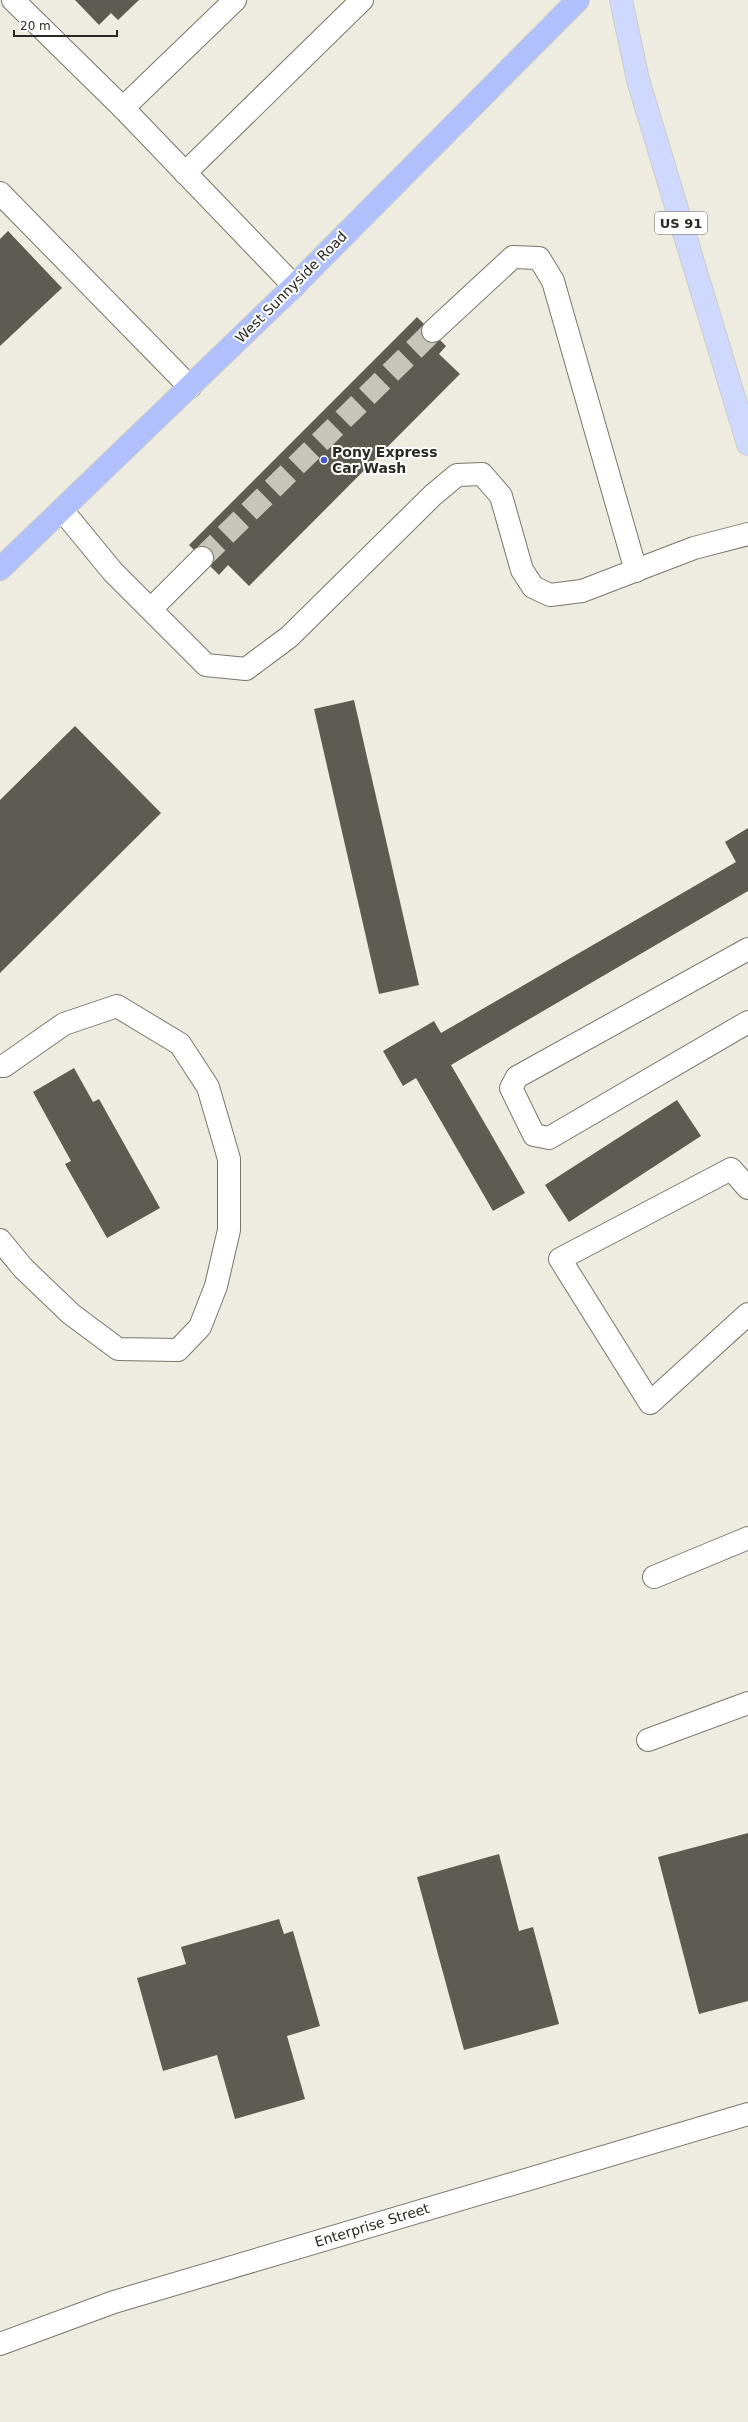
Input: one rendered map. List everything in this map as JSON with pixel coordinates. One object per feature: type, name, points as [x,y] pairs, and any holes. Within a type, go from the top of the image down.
[{"type":"highway","name":"West Sunnyside Road","points":[[0,569],[294,286],[578,0]]},
{"type":"main road","name":"US 91","points":[[621,0],[638,80],[748,444]]},
{"type":"street","points":[[13,0],[123,108],[294,286]]},
{"type":"street","points":[[123,108],[235,0]]},
{"type":"street","points":[[185,173],[362,0]]},
{"type":"street","points":[[0,193],[190,387]]},
{"type":"street","points":[[433,332],[513,258],[539,258],[553,281],[636,571]]},
{"type":"street","points":[[62,510],[113,572],[206,665],[246,669],[289,637],[432,495],[458,475],[482,474],[501,496],[522,570],[533,587],[550,596],[582,591],[694,548],[748,534]]},
{"type":"street","points":[[151,609],[202,558]]},
{"type":"street","points":[[746,954],[517,1077],[511,1088],[534,1135],[549,1138],[748,1022]]},
{"type":"street","points":[[0,1066],[4,1066],[64,1024],[117,1006],[180,1044],[208,1087],[229,1158],[229,1230],[216,1286],[200,1327],[178,1350],[118,1349],[71,1314],[23,1268],[0,1240]]},
{"type":"street","points":[[748,1188],[731,1169],[560,1259],[650,1404],[748,1314]]},
{"type":"street","points":[[654,1577],[748,1538]]},
{"type":"street","points":[[648,1740],[748,1703]]},
{"type":"street","name":"Enterprise Street","points":[[0,2344],[114,2302],[748,2114]]},
{"type":"building","points":[[75,0],[139,0],[118,20],[111,13],[99,25]]},
{"type":"building","points":[[8,231],[62,288],[0,346],[0,239]]},
{"type":"building","name":"Pony Express Car Wash","points":[[417,317],[446,346],[439,354],[460,374],[249,586],[228,565],[219,575],[189,545]]},
{"type":"building","points":[[354,700],[419,985],[379,994],[314,709]]},
{"type":"building","points":[[75,726],[161,813],[0,973],[0,800]]},
{"type":"building","points":[[748,828],[748,891],[451,1065],[525,1193],[493,1211],[416,1078],[403,1086],[383,1051],[434,1021],[441,1033],[736,862],[725,842]]},
{"type":"building","points":[[74,1068],[93,1102],[99,1099],[160,1208],[107,1238],[65,1164],[71,1161],[33,1092]]},
{"type":"building","points":[[677,1100],[701,1136],[569,1222],[545,1185]]},
{"type":"building","points":[[748,1833],[748,2001],[699,2014],[658,1857]]},
{"type":"building","points":[[499,1854],[519,1931],[533,1927],[559,2024],[464,2050],[417,1877]]},
{"type":"building","points":[[279,1919],[284,1934],[293,1931],[320,2026],[287,2036],[305,2099],[235,2119],[217,2055],[163,2071],[137,1978],[186,1964],[181,1947]]},
{"type":"tunnel","points":[[202,558],[433,331]]},
{"type":"place","name":"Pony Express Car Wash","points":[[324,460]]}]
